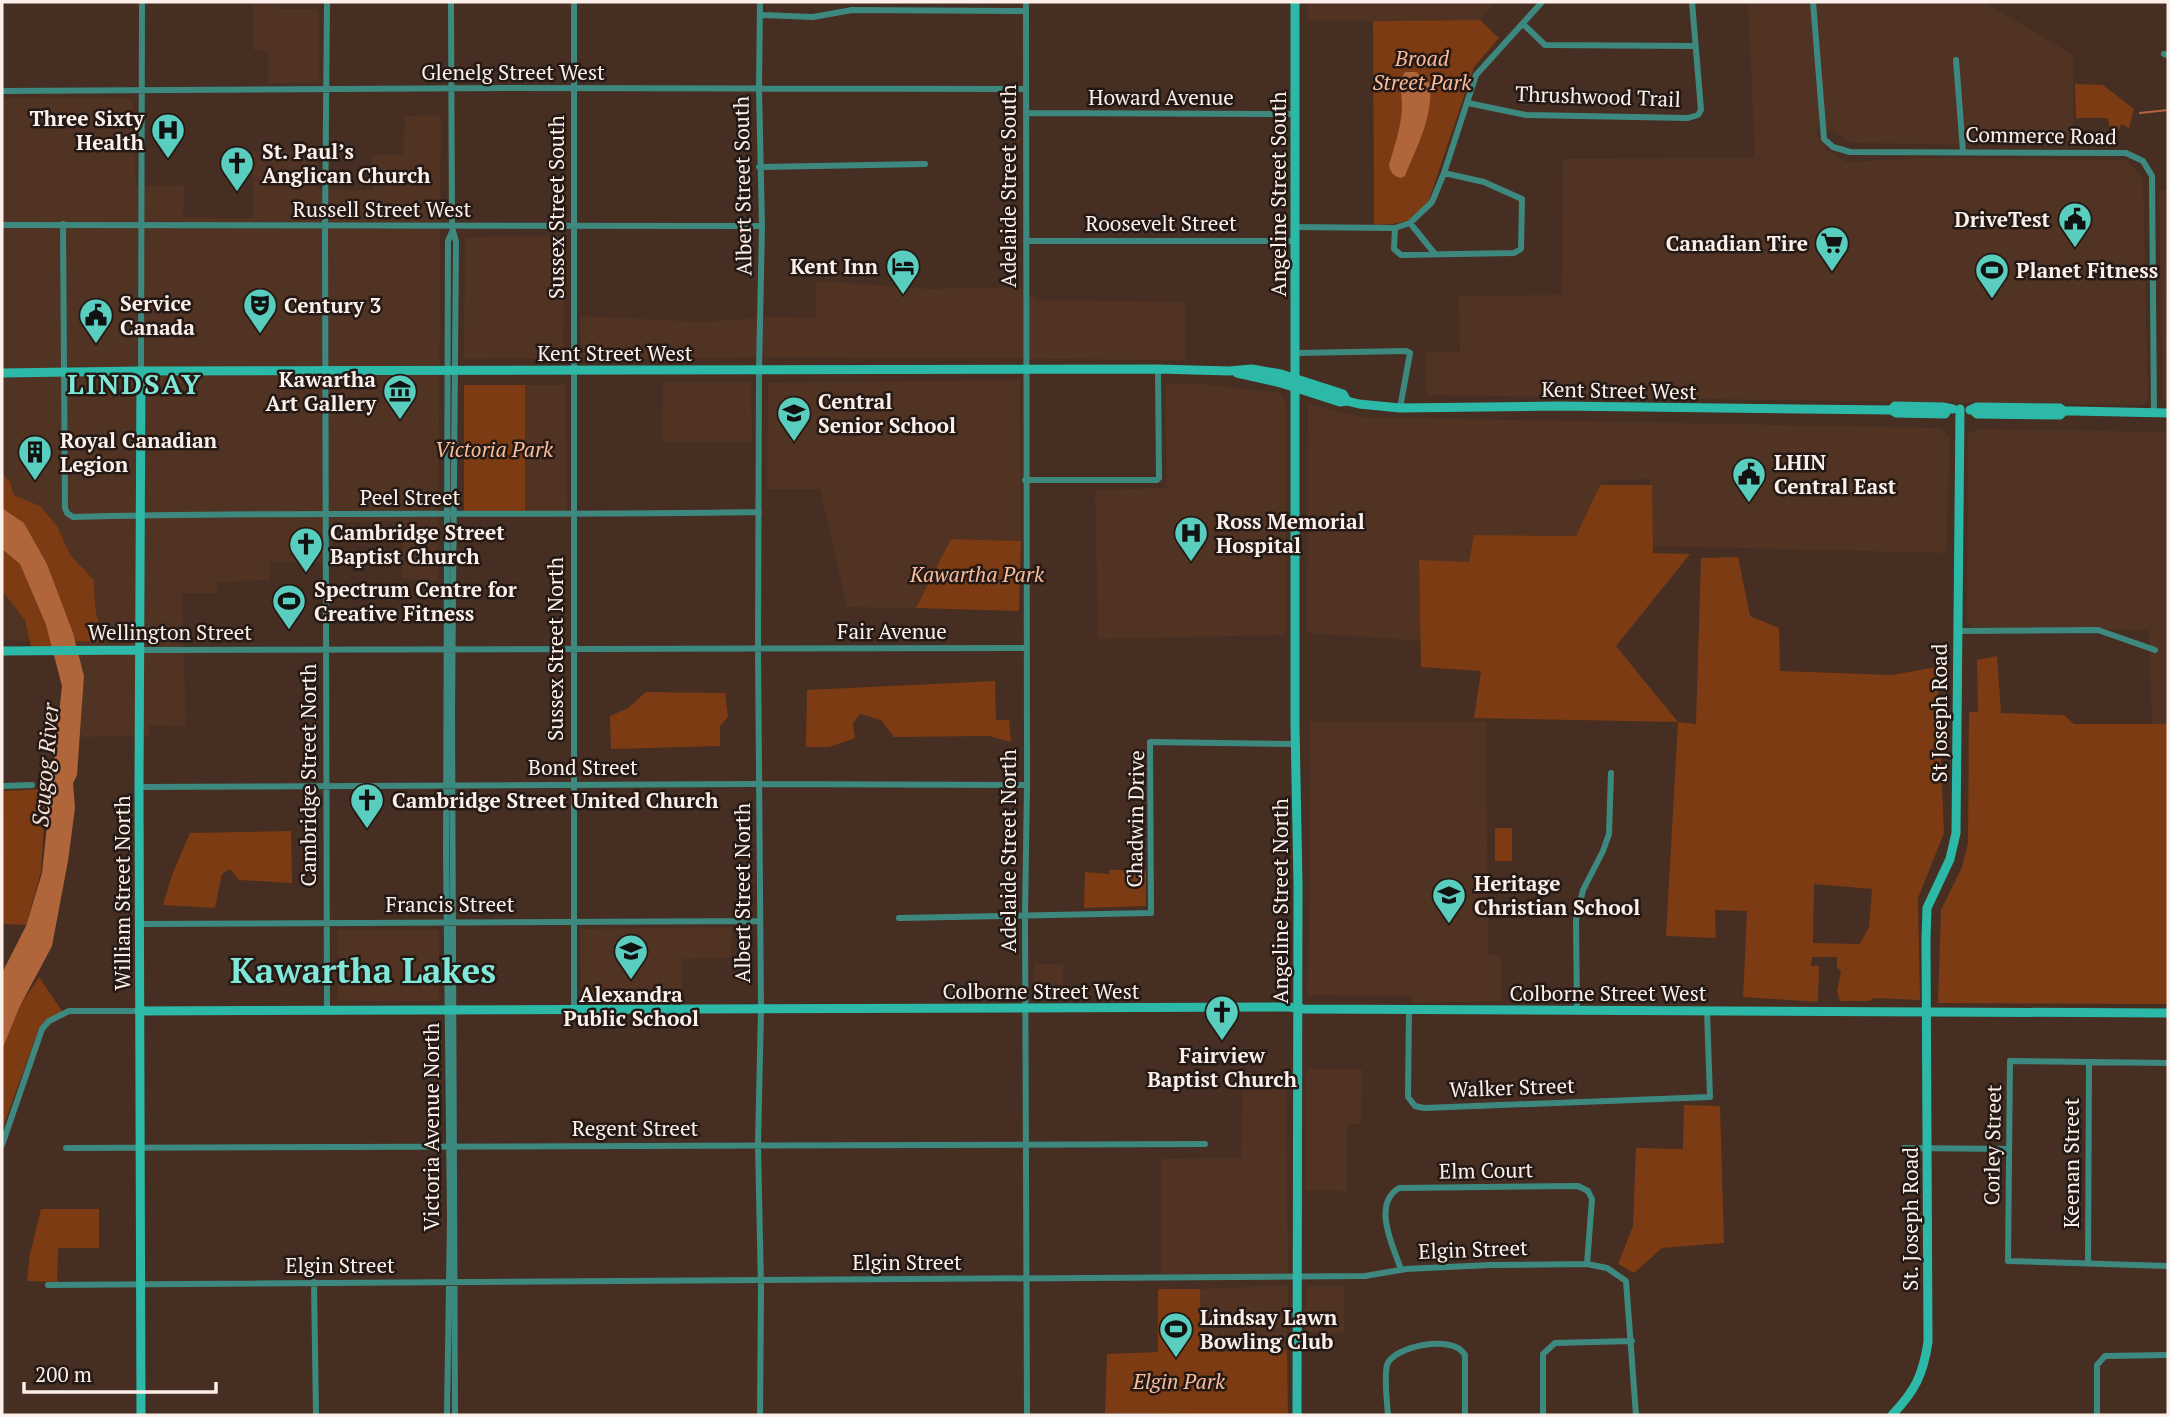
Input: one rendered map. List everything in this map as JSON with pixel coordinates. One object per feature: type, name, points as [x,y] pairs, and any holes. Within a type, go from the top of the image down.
[{"type":"main road","name":"Angeline Street South","points":[[1295,2],[1296,383]]},
{"type":"main road","name":"Kent Street West","points":[[2,373],[1252,369],[1343,394],[1348,401],[1359,404],[1400,408],[1596,406],[1891,410],[1896,413],[1945,414],[1948,409],[1960,409],[1973,410],[1977,414],[2060,415],[2064,411],[2168,412]]},
{"type":"main road","name":"William Street North","points":[[141,1415],[139,650],[142,371]]},
{"type":"main road","name":"Angeline Street North","points":[[1296,383],[1297,1415]]},
{"type":"main road","name":"St Joseph Road","points":[[1926,1012],[1927,908],[1950,859],[1956,833],[1960,409]]},
{"type":"main road","name":"Wellington Street","points":[[2,651],[139,650]]},
{"type":"main road","name":"Colborne Street West","points":[[139,1011],[1298,1008],[2168,1013]]},
{"type":"main road","name":"St. Joseph Road","points":[[1892,1415],[1907,1400],[1920,1380],[1928,1342],[1926,1012]]},
{"type":"street","points":[[142,2],[142,371]]},
{"type":"street","name":"Cambridge Street North","points":[[327,2],[327,1011]]},
{"type":"street","name":"Victoria Avenue North","points":[[447,1415],[453,1219],[449,649],[456,242],[452,230],[451,2]]},
{"type":"street","name":"Sussex Street South","points":[[572,371],[574,2]]},
{"type":"street","name":"Albert Street South","points":[[759,370],[762,226],[758,89],[760,2]]},
{"type":"street","name":"Adelaide Street South","points":[[1026,2],[1026,370]]},
{"type":"street","points":[[1296,227],[1395,228],[1410,223],[1432,202],[1476,75],[1542,2]]},
{"type":"street","name":"Thrushwood Trail","points":[[1468,103],[1526,114],[1688,118],[1698,115],[1701,110],[1692,2]]},
{"type":"street","name":"Commerce Road","points":[[1813,2],[1824,139],[1833,147],[1850,152],[2126,153],[2143,161],[2152,176],[2154,413]]},
{"type":"street","points":[[760,15],[813,17],[852,10],[1026,11]]},
{"type":"street","points":[[1523,23],[1545,45],[1694,46]]},
{"type":"street","points":[[1956,60],[1964,151]]},
{"type":"street","name":"Glenelg Street West","points":[[2,91],[1025,89]]},
{"type":"street","name":"Howard Avenue","points":[[1026,113],[1295,114]]},
{"type":"street","points":[[759,167],[925,164]]},
{"type":"street","points":[[1395,228],[1396,253],[1401,255],[1514,253],[1521,249],[1522,199],[1483,182],[1444,173]]},
{"type":"street","points":[[1410,223],[1435,254]]},
{"type":"street","name":"Russell Street West","points":[[2,225],[452,230],[574,226],[762,226]]},
{"type":"street","points":[[63,225],[65,372]]},
{"type":"street","name":"Roosevelt Street","points":[[1026,241],[1296,241]]},
{"type":"street","points":[[1297,354],[1410,353],[1400,408]]},
{"type":"street","points":[[1025,481],[1157,481],[1158,369]]},
{"type":"street","name":"Albert Street North","points":[[759,370],[760,1415]]},
{"type":"street","name":"Adelaide Street North","points":[[1026,370],[1027,785],[1024,915],[1027,1415]]},
{"type":"street","name":"Sussex Street North","points":[[572,371],[574,1010]]},
{"type":"street","name":"Peel Street","points":[[65,372],[65,508],[73,517],[759,512]]},
{"type":"street","points":[[1957,631],[2098,631],[2155,650]]},
{"type":"street","name":"Fair Avenue","points":[[758,650],[1026,648]]},
{"type":"street","name":"Wellington Street","points":[[139,650],[758,650]]},
{"type":"street","name":"Chadwin Drive","points":[[1024,915],[1151,913],[1150,742],[1296,744]]},
{"type":"street","points":[[1577,1010],[1576,920],[1583,890],[1609,834],[1611,773]]},
{"type":"street","points":[[2,786],[32,785]]},
{"type":"street","name":"Bond Street","points":[[139,787],[1027,785]]},
{"type":"street","points":[[899,918],[1024,915]]},
{"type":"street","name":"Francis Street","points":[[141,924],[759,921]]},
{"type":"street","name":"Walker Street","points":[[1409,1009],[1408,1097],[1415,1106],[1424,1108],[1710,1097],[1707,1011]]},
{"type":"street","name":"Colborne Street West","points":[[2,1145],[42,1029],[49,1021],[69,1011],[139,1011]]},
{"type":"street","name":"Corley Street","points":[[2088,1264],[2008,1261],[2010,1061],[2168,1063]]},
{"type":"street","name":"Keenan Street","points":[[2088,1264],[2089,1062]]},
{"type":"street","name":"Regent Street","points":[[66,1148],[1205,1144]]},
{"type":"street","points":[[1904,1148],[2009,1149]]},
{"type":"street","name":"Elm Court","points":[[1401,1270],[1385,1211],[1392,1192],[1399,1188],[1577,1186],[1588,1191],[1592,1199],[1587,1264]]},
{"type":"street","name":"Elgin Street","points":[[48,1285],[1378,1276],[1401,1270],[1490,1265],[1587,1264],[1607,1268],[1626,1281],[1636,1415]]},
{"type":"street","points":[[2088,1264],[2168,1266]]},
{"type":"street","points":[[314,1282],[316,1415]]},
{"type":"street","name":"Victoria Avenue North","points":[[452,1283],[455,1415]]},
{"type":"street","points":[[1543,1415],[1543,1354],[1548,1347],[1555,1343],[1632,1341]]},
{"type":"street","points":[[1388,1415],[1387,1364],[1390,1360],[1409,1349],[1443,1342],[1458,1346],[1465,1355],[1465,1415]]},
{"type":"street","points":[[2097,1415],[2099,1360],[2105,1356],[2168,1355]]},
{"type":"shaded area","points":[[253,2],[280,2],[280,9],[319,9],[319,83],[268,83],[268,50],[253,50]]},
{"type":"shaded area","points":[[1307,2],[1496,2],[1480,20],[1308,21]]},
{"type":"shaded area","points":[[1748,2],[1984,2],[2073,55],[2073,145],[1851,143],[1830,129],[1815,129],[1824,148],[1846,162],[1924,158],[2127,160],[2143,180],[2148,400],[2143,405],[1426,395],[1426,352],[1460,352],[1459,296],[1562,295],[1563,159],[1755,158]]},
{"type":"shaded area","points":[[1405,72],[1416,72],[1430,84],[1430,96],[1423,132],[1405,176],[1401,178],[1393,174],[1389,165],[1401,114],[1399,83]]},
{"type":"shaded area","points":[[2,98],[132,98],[136,186],[185,185],[183,217],[253,218],[253,151],[318,150],[319,190],[373,190],[371,155],[403,155],[405,116],[441,115],[438,581],[402,578],[403,521],[332,522],[332,562],[270,562],[270,580],[218,582],[217,593],[182,593],[186,726],[149,725],[149,736],[80,737],[84,676],[75,641],[103,641],[95,607],[94,580],[71,556],[57,526],[40,506],[14,495],[10,482],[2,473]]},
{"type":"shaded area","points":[[2159,190],[2168,190],[2168,404],[2163,400]]},
{"type":"shaded area","points":[[565,236],[563,358],[464,359],[465,237]]},
{"type":"shaded area","points":[[816,281],[928,289],[1018,287],[1038,300],[1185,302],[1185,360],[768,357],[581,361],[580,316],[704,322],[775,317],[816,318]]},
{"type":"shaded area","points":[[1020,380],[1021,541],[952,539],[916,608],[847,607],[820,489],[767,489],[768,383]]},
{"type":"shaded area","points":[[663,382],[751,382],[752,442],[662,442]]},
{"type":"shaded area","name":"Ross Memorial Hospital","points":[[1165,384],[1200,384],[1281,393],[1286,405],[1286,635],[1098,639],[1095,490],[1167,488]]},
{"type":"shaded area","points":[[525,385],[565,385],[567,511],[525,512]]},
{"type":"shaded area","points":[[1308,404],[1360,417],[1941,428],[1950,439],[1946,553],[1649,546],[1650,479],[1602,481],[1576,536],[1474,535],[1469,563],[1419,560],[1421,641],[1307,633]]},
{"type":"shaded area","points":[[1977,429],[2168,432],[2168,724],[2152,724],[2149,630],[1972,627],[1967,622],[1968,434]]},
{"type":"shaded area","name":"Scugog River","points":[[2,508],[24,523],[47,564],[73,633],[84,676],[77,775],[73,783],[75,808],[52,946],[20,1006],[2,1050],[2,973],[26,926],[42,873],[62,686],[46,625],[20,564],[2,549]]},
{"type":"shaded area","points":[[2,591],[25,620],[30,641],[2,640]]},
{"type":"shaded area","points":[[1310,722],[1486,722],[1488,955],[1501,955],[1502,1001],[1412,1003],[1411,996],[1307,995]]},
{"type":"shaded area","name":"Alexandra Public School","points":[[732,927],[731,958],[682,959],[682,1003],[581,1004],[580,929]]},
{"type":"shaded area","points":[[338,930],[439,930],[439,1001],[338,1001]]},
{"type":"shaded area","points":[[1034,964],[1063,964],[1063,1000],[1033,1000]]},
{"type":"shaded area","points":[[1306,1069],[1362,1069],[1361,1124],[1347,1124],[1347,1191],[1306,1190]]},
{"type":"shaded area","points":[[1243,1073],[1286,1074],[1288,1277],[1161,1279],[1161,1159],[1241,1158]]},
{"type":"shaded area","points":[[1288,1285],[1287,1350],[1201,1352],[1200,1289]]},
{"type":"shaded area","points":[[1307,1286],[1344,1286],[1344,1333],[1305,1332]]},
{"type":"green space","name":"Broad Street Park","points":[[1480,20],[1499,38],[1474,67],[1428,203],[1409,220],[1374,225],[1373,21]]},
{"type":"green space","points":[[2075,84],[2103,85],[2134,109],[2129,128],[2121,124],[2119,130],[2110,130],[2108,118],[2076,118]]},
{"type":"green space","name":"Victoria Park","points":[[464,385],[525,385],[525,512],[464,512]]},
{"type":"green space","points":[[2,473],[10,482],[14,495],[40,506],[57,526],[71,556],[94,580],[95,607],[103,642],[75,641],[47,564],[24,523],[2,508]]},
{"type":"green space","points":[[1600,485],[1652,485],[1653,553],[1690,554],[1616,646],[1678,722],[1474,718],[1481,671],[1421,667],[1419,560],[1469,562],[1474,535],[1576,536]]},
{"type":"green space","name":"Kawartha Park","points":[[951,539],[1021,541],[1019,611],[916,608]]},
{"type":"green space","points":[[2,549],[20,564],[55,651],[32,651],[25,620],[2,591]]},
{"type":"green space","points":[[1738,557],[1750,616],[1779,628],[1780,671],[1892,675],[1937,667],[1944,833],[1918,898],[1920,1000],[1874,998],[1869,1001],[1840,1001],[1837,991],[1841,972],[1837,967],[1837,957],[1812,957],[1811,966],[1819,966],[1818,1002],[1743,997],[1747,911],[1715,910],[1716,938],[1666,936],[1678,722],[1696,724],[1701,558]],"holes":[[[1814,884],[1872,889],[1869,927],[1860,944],[1813,943]]]},
{"type":"green space","points":[[1997,656],[2001,713],[2064,715],[2074,724],[2168,724],[2168,1004],[1938,1003],[1941,910],[1962,867],[1968,843],[1969,712],[1978,712],[1977,660]]},
{"type":"green space","points":[[995,681],[996,720],[1009,720],[1011,742],[989,736],[894,737],[881,720],[860,714],[853,723],[855,738],[829,747],[806,747],[807,690]]},
{"type":"green space","points":[[646,692],[725,693],[728,717],[720,726],[720,746],[611,749],[610,716],[628,708]]},
{"type":"green space","points":[[46,789],[41,872],[26,925],[2,924],[4,791]]},
{"type":"green space","points":[[1495,828],[1512,828],[1512,861],[1495,861]]},
{"type":"green space","points":[[291,831],[292,883],[239,880],[230,869],[222,874],[215,908],[163,905],[172,875],[190,833]]},
{"type":"green space","points":[[1109,870],[1146,870],[1146,906],[1084,908],[1085,872],[1109,874]]},
{"type":"green space","points":[[39,977],[62,1011],[39,1028],[2,1130],[2,1050],[20,1006]]},
{"type":"green space","points":[[1684,1105],[1720,1106],[1724,1243],[1662,1248],[1634,1273],[1618,1264],[1633,1226],[1636,1148],[1683,1149]]},
{"type":"green space","points":[[41,1209],[99,1209],[99,1248],[58,1248],[57,1282],[27,1281],[30,1254]]},
{"type":"green space","name":"Elgin Park","points":[[1158,1289],[1200,1289],[1201,1352],[1287,1350],[1288,1415],[1105,1413],[1107,1354],[1158,1352]]},
{"type":"waterway","points":[[2140,113],[2168,110]]},
{"type":"place","name":"Three Sixty Health","points":[[168,160]]},
{"type":"place","name":"St. Paul’s Anglican Church","points":[[237,193]]},
{"type":"place","name":"DriveTest","points":[[2075,249]]},
{"type":"place","name":"Canadian Tire","points":[[1832,273]]},
{"type":"place","name":"Kent Inn","points":[[903,296]]},
{"type":"place","name":"Planet Fitness","points":[[1992,300]]},
{"type":"place","name":"Century 3","points":[[260,335]]},
{"type":"place","name":"Service Canada","points":[[96,345]]},
{"type":"place","name":"Kawartha Art Gallery","points":[[400,421]]},
{"type":"place","name":"Central Senior School","points":[[794,443]]},
{"type":"place","name":"Royal Canadian Legion","points":[[35,482]]},
{"type":"place","name":"LHIN Central East","points":[[1749,504]]},
{"type":"place","name":"Ross Memorial Hospital","points":[[1191,563]]},
{"type":"place","name":"Cambridge Street Baptist Church","points":[[306,574]]},
{"type":"place","name":"Spectrum Centre for Creative Fitness","points":[[289,631]]},
{"type":"place","name":"Cambridge Street United Church","points":[[367,830]]},
{"type":"place","name":"Heritage Christian School","points":[[1449,925]]},
{"type":"place","name":"Alexandra Public School","points":[[631,981]]},
{"type":"place","name":"Fairview Baptist Church","points":[[1222,1042]]},
{"type":"place","name":"Lindsay Lawn Bowling Club","points":[[1176,1359]]},
{"type":"district","name":"LINDSAY","points":[[135,383]]},
{"type":"district","name":"Kawartha Lakes","points":[[363,970]]}]
